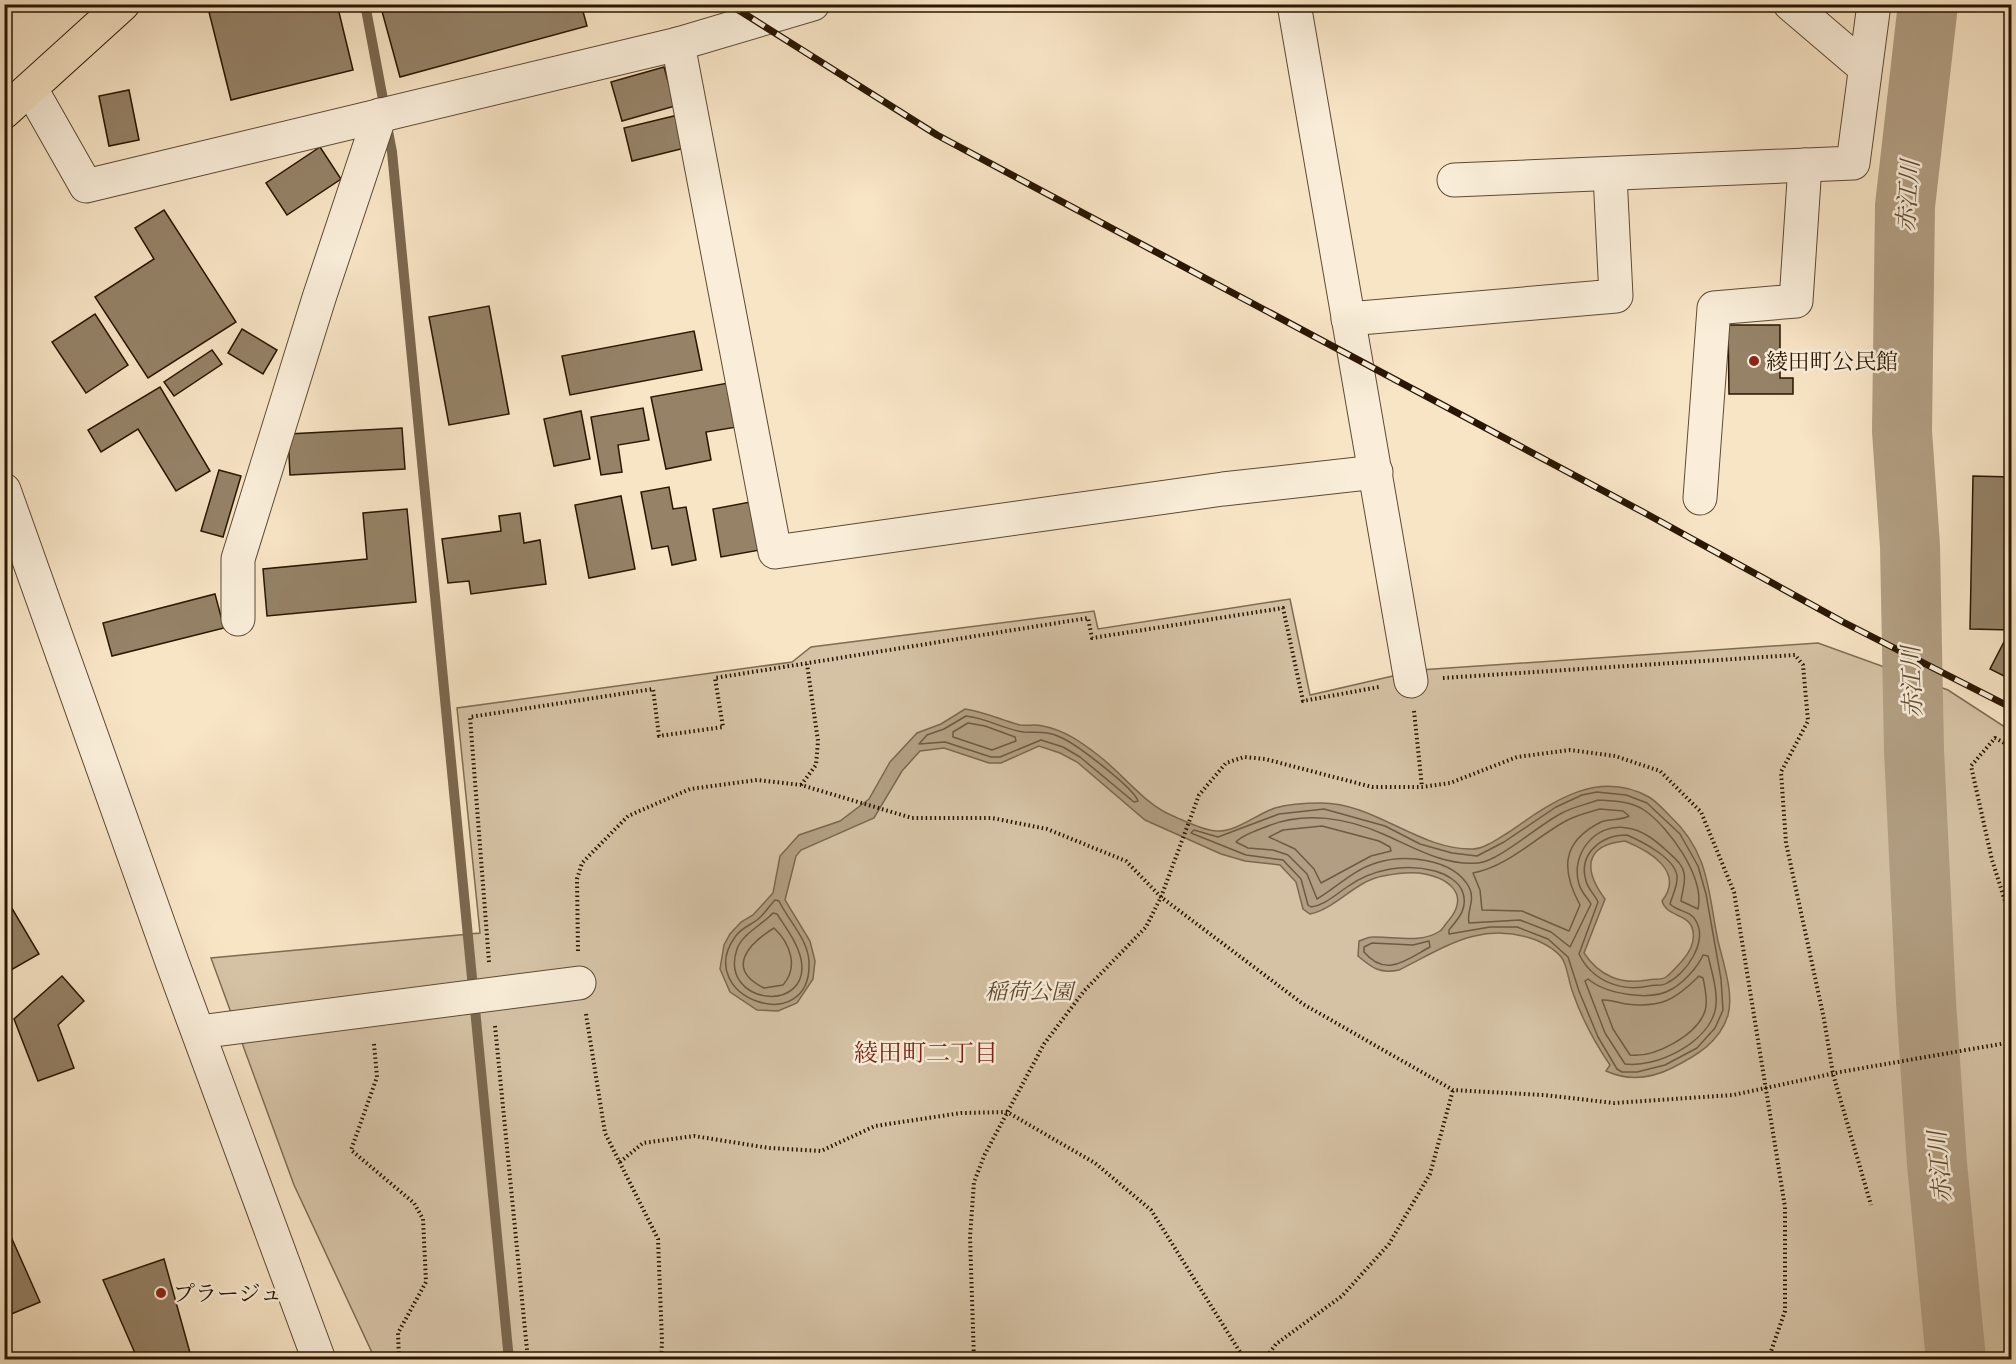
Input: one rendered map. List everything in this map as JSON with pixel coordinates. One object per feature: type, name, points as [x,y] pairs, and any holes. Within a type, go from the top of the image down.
[{"type":"main road","points":[[4,112],[123,4]]},
{"type":"street","points":[[31,89],[86,186],[678,44],[813,4]]},
{"type":"street","points":[[1294,4],[1411,681]]},
{"type":"street","points":[[1790,4],[1866,68]]},
{"type":"street","points":[[1454,180],[1853,163],[1874,4]]},
{"type":"street","points":[[678,44],[775,552],[1223,489],[1376,472]]},
{"type":"street","points":[[238,619],[238,560],[319,298],[380,116]]},
{"type":"street","points":[[1700,498],[1714,308],[1796,301],[1805,165]]},
{"type":"street","points":[[1348,319],[1616,296],[1610,175]]},
{"type":"street","points":[[4,490],[319,1359]]},
{"type":"street","points":[[199,1032],[579,983]]},
{"type":"path","points":[[528,1359],[492,994],[470,717],[653,689],[659,736],[723,727],[716,678],[1088,618],[1092,638],[1283,608],[1303,701],[1411,681],[1521,671],[1795,655],[1803,665],[1808,721],[1781,772],[1786,843],[1824,1019],[1833,1074],[1871,1205]]},
{"type":"path","points":[[801,785],[816,765],[818,741],[807,664]]},
{"type":"path","points":[[1411,681],[1422,787]]},
{"type":"path","points":[[2012,747],[1995,738],[1971,766],[1992,860],[2012,923]]},
{"type":"path","points":[[974,1359],[970,1238],[974,1182],[1007,1112],[1044,1044],[1084,991],[1146,927],[1161,897],[1199,795],[1226,764],[1244,757],[1265,759],[1372,787],[1422,787],[1450,783],[1517,757],[1569,750],[1615,756],[1659,771],[1701,812],[1734,892],[1785,1207],[1785,1311],[1768,1359]]},
{"type":"path","points":[[661,1359],[658,1239],[605,1133],[592,1039],[579,983],[577,879],[582,863],[628,816],[690,789],[758,780],[801,785],[912,818],[992,818],[1047,829],[1126,861],[1161,897],[1303,1004],[1453,1090],[1544,1095],[1614,1103],[1733,1095],[1840,1072],[2010,1042]]},
{"type":"path","points":[[370,1010],[377,1077],[351,1150],[414,1203],[423,1219],[426,1282],[398,1333],[399,1359]]},
{"type":"path","points":[[1264,1359],[1276,1344],[1342,1296],[1389,1244],[1430,1174],[1453,1090]]},
{"type":"path","points":[[620,1162],[643,1143],[694,1136],[769,1148],[821,1151],[875,1126],[961,1113],[1007,1112],[1095,1163],[1151,1210],[1245,1359]]},
{"type":"path","points":[[1095,1359],[1162,1359]]},
{"type":"green space","name":"稲荷公園","points":[[1290,599],[1310,695],[1419,670],[1818,643],[1948,690],[2011,731],[2011,1359],[375,1359],[294,1185],[211,958],[480,933],[457,708],[792,662],[811,647],[1094,611],[1098,629]]},
{"type":"water","points":[[965,709],[1020,725],[1040,725],[1058,730],[1079,741],[1098,755],[1162,811],[1212,831],[1232,829],[1275,808],[1321,803],[1360,810],[1434,842],[1473,849],[1491,843],[1541,810],[1575,793],[1611,786],[1630,789],[1649,797],[1663,809],[1683,830],[1700,859],[1709,890],[1727,978],[1730,997],[1728,1015],[1719,1033],[1706,1047],[1672,1068],[1656,1075],[1639,1077],[1622,1076],[1606,1071],[1610,1065],[1580,1012],[1562,958],[1548,946],[1536,940],[1498,933],[1481,935],[1448,945],[1399,970],[1392,971],[1377,969],[1358,956],[1359,941],[1367,938],[1416,938],[1433,935],[1441,930],[1458,902],[1453,888],[1439,878],[1419,873],[1383,876],[1364,883],[1329,906],[1310,914],[1303,909],[1296,882],[1280,865],[1245,861],[1221,854],[1145,820],[1077,762],[1039,746],[1001,763],[989,763],[944,748],[920,751],[902,771],[874,818],[801,850],[796,856],[785,900],[810,941],[815,961],[813,979],[797,1003],[778,1011],[757,1010],[730,992],[720,969],[724,945],[741,922],[753,915],[773,893],[780,856],[799,835],[840,821],[869,799],[890,762],[917,733],[941,724]],"holes":[[[1625,841],[1654,857],[1667,872],[1668,891],[1662,901],[1669,910],[1684,918],[1693,932],[1693,944],[1687,954],[1670,974],[1661,979],[1620,980],[1597,968],[1584,953],[1605,899],[1593,879],[1591,861],[1601,848],[1611,843]]]},
{"type":"building","points":[[207,4],[337,4],[353,70],[231,100]]},
{"type":"building","points":[[380,4],[581,4],[587,26],[400,77]]},
{"type":"building","points":[[664,67],[675,106],[622,121],[611,82]]},
{"type":"building","points":[[129,90],[139,140],[109,146],[99,96]]},
{"type":"building","points":[[678,115],[685,148],[632,161],[624,128]]},
{"type":"building","points":[[320,147],[341,179],[287,215],[266,183]]},
{"type":"building","points":[[164,210],[236,322],[148,378],[95,297],[154,259],[135,228]]},
{"type":"building","points":[[489,306],[509,414],[449,425],[429,317]]},
{"type":"building","points":[[95,314],[128,365],[86,393],[52,342]]},
{"type":"building","points":[[1728,325],[1780,325],[1780,378],[1793,378],[1793,394],[1729,394]]},
{"type":"building","points":[[242,329],[277,350],[263,374],[228,353]]},
{"type":"building","points":[[694,331],[702,370],[570,395],[562,356]]},
{"type":"building","points":[[212,350],[222,364],[174,396],[164,382]]},
{"type":"building","points":[[728,383],[737,427],[706,432],[711,460],[666,469],[651,397]]},
{"type":"building","points":[[160,387],[210,471],[176,491],[138,429],[101,452],[88,430]]},
{"type":"building","points":[[643,408],[649,440],[618,445],[622,472],[601,475],[591,417]]},
{"type":"building","points":[[581,411],[590,459],[554,466],[544,419]]},
{"type":"building","points":[[402,428],[405,469],[290,475],[288,434]]},
{"type":"building","points":[[219,470],[241,476],[223,537],[201,531]]},
{"type":"building","points":[[1973,476],[2012,477],[2012,630],[1970,629]]},
{"type":"building","points":[[669,487],[673,509],[686,507],[696,560],[672,565],[668,546],[652,549],[641,492]]},
{"type":"building","points":[[621,496],[635,569],[589,578],[575,505]]},
{"type":"building","points":[[750,502],[760,550],[721,557],[713,509]]},
{"type":"building","points":[[407,509],[416,602],[267,616],[263,569],[367,559],[363,513]]},
{"type":"building","points":[[520,513],[524,543],[540,540],[546,584],[471,594],[469,581],[448,583],[442,539],[501,531],[499,516]]},
{"type":"building","points":[[215,594],[224,628],[112,656],[103,623]]},
{"type":"building","points":[[2005,640],[2012,643],[2012,680],[1990,669]]},
{"type":"building","points":[[4,895],[39,954],[4,974]]},
{"type":"building","points":[[62,976],[84,1001],[58,1025],[74,1068],[38,1081],[14,1019]]},
{"type":"building","points":[[4,1221],[40,1302],[4,1317]]},
{"type":"building","points":[[164,1259],[192,1360],[138,1360],[103,1280]]},
{"type":"waterway","points":[[365,4],[385,110]]},
{"type":"waterway","name":"赤江川","points":[[1928,4],[1905,206],[1902,431],[1910,546],[1914,750],[1926,1002],[1937,1164],[1956,1360]]},
{"type":"waterway","points":[[387,126],[392,152],[509,1360]]},
{"type":"railway","points":[[729,4],[937,135],[1643,512],[1843,622],[2012,708]]},
{"type":"place","name":"綾田町公民館","points":[[1754,361]]},
{"type":"place","name":"プラージュ","points":[[161,1293]]},
{"type":"district","name":"綾田町二丁目","points":[[926,1053]]}]
